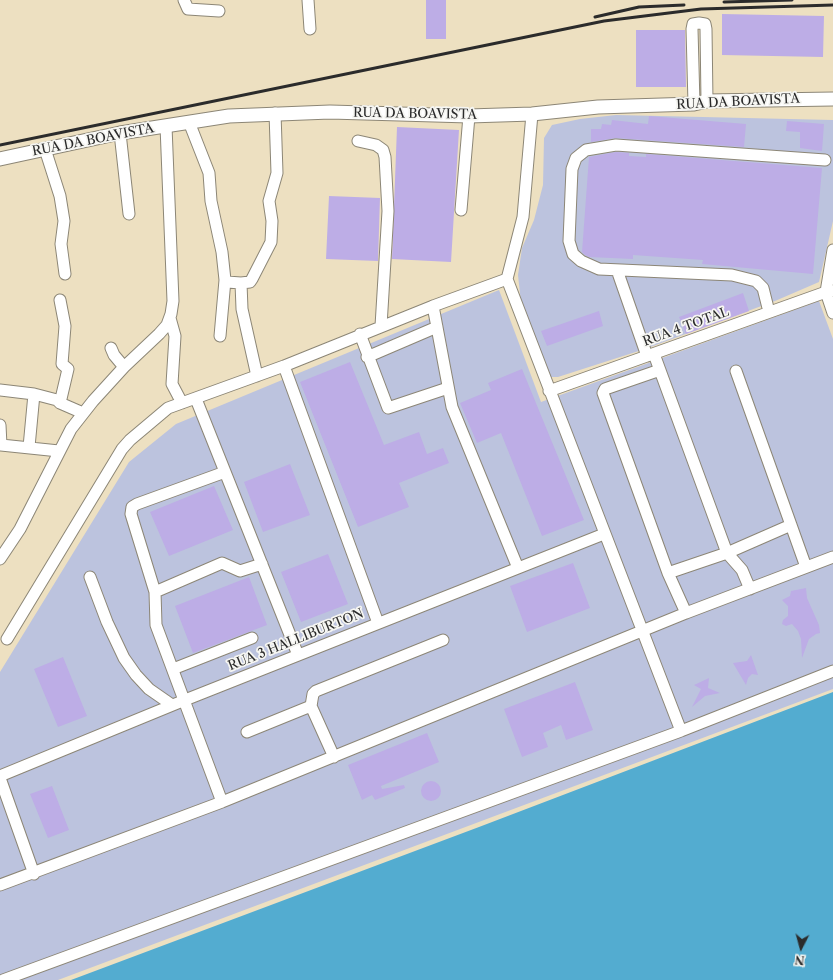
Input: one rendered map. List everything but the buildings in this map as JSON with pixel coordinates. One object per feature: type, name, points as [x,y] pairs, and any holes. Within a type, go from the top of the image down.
[{"type":"main road","name":"RUA DA BOAVISTA","points":[[0,159],[120,133],[228,116],[330,112],[469,116],[532,114],[598,107],[833,99]]},
{"type":"street","points":[[184,0],[188,9],[219,11]]},
{"type":"street","points":[[308,0],[310,29]]},
{"type":"street","points":[[699,23],[705,24],[706,29],[701,103],[692,29],[692,24],[699,23]]},
{"type":"street","points":[[224,280],[227,282],[250,282],[271,242],[272,221],[269,201],[277,173],[275,113]]},
{"type":"street","points":[[532,114],[523,217],[507,279],[549,392],[604,534],[644,631],[681,731]]},
{"type":"street","points":[[461,210],[469,116]]},
{"type":"street","points":[[189,122],[209,173],[211,201],[222,252],[224,280],[220,336]]},
{"type":"street","points":[[0,559],[20,529],[71,429],[83,413],[124,367],[159,334],[167,325],[170,318],[173,301],[166,126]]},
{"type":"street","points":[[120,133],[130,214]]},
{"type":"street","points":[[358,141],[376,145],[383,150],[385,157],[388,211],[381,326]]},
{"type":"street","points":[[769,312],[763,288],[756,281],[732,275],[599,269],[581,261],[573,254],[570,241],[572,169],[576,158],[586,150],[616,145],[825,160]]},
{"type":"street","points":[[45,149],[60,196],[64,221],[61,244],[65,274]]},
{"type":"street","points":[[833,250],[829,292],[833,313]]},
{"type":"street","points":[[617,270],[651,355],[660,370],[727,553],[742,570],[750,589]]},
{"type":"street","points":[[7,639],[122,449],[130,440],[168,408],[284,366],[360,334],[507,279]]},
{"type":"street","points":[[241,283],[242,309],[257,376]]},
{"type":"street","name":"RUA 4 TOTAL","points":[[549,392],[769,312],[829,292]]},
{"type":"street","points":[[60,300],[65,326],[62,364],[68,369],[60,403]]},
{"type":"street","points":[[433,306],[452,407],[518,568]]},
{"type":"street","points":[[170,318],[176,336],[172,384],[182,403]]},
{"type":"street","points":[[367,357],[437,327]]},
{"type":"street","points":[[360,334],[367,357],[388,408],[448,388]]},
{"type":"street","points":[[111,348],[114,355],[124,367]]},
{"type":"street","points":[[284,366],[378,623]]},
{"type":"street","points":[[660,370],[605,389],[603,393],[668,574],[686,613]]},
{"type":"street","points":[[736,372],[806,568]]},
{"type":"street","points":[[0,390],[34,394],[57,400],[60,403],[83,413]]},
{"type":"street","points":[[29,446],[34,394]]},
{"type":"street","points":[[196,399],[298,655]]},
{"type":"street","points":[[0,425],[0,444],[29,446],[59,451]]},
{"type":"street","points":[[222,802],[156,625],[155,592],[131,514],[132,507],[225,472]]},
{"type":"street","points":[[668,574],[727,553],[791,525]]},
{"type":"street","name":"RUA 3 HALLIBURTON","points":[[0,777],[172,705],[604,534]]},
{"type":"street","points":[[0,885],[34,874],[222,802],[686,613],[833,557]]},
{"type":"street","points":[[155,592],[222,563],[240,571],[262,564]]},
{"type":"street","points":[[90,577],[107,622],[124,658],[136,675],[149,689],[172,705]]},
{"type":"street","points":[[173,669],[252,638]]},
{"type":"street","points":[[334,757],[311,706],[313,694],[316,691],[442,640]]},
{"type":"street","points":[[3,980],[681,731],[833,671]]},
{"type":"street","points":[[247,732],[311,706]]},
{"type":"street","points":[[0,777],[34,874]]},
{"type":"shaded area","points":[[616,115],[833,120],[833,221],[819,282],[775,301],[645,349],[558,377],[549,377],[521,303],[518,275],[522,248],[534,220],[543,185],[544,138],[552,125],[580,119]]},
{"type":"shaded area","points":[[499,290],[541,402],[819,301],[833,339],[833,689],[58,980],[0,980],[0,672],[129,462],[176,424]]},
{"type":"water","points":[[833,692],[833,980],[71,980],[479,827]]},
{"type":"railway","points":[[724,2],[792,0]]},
{"type":"railway","points":[[595,17],[639,7],[684,5]]},
{"type":"railway","points":[[0,145],[604,21],[701,9],[833,5]]}]
